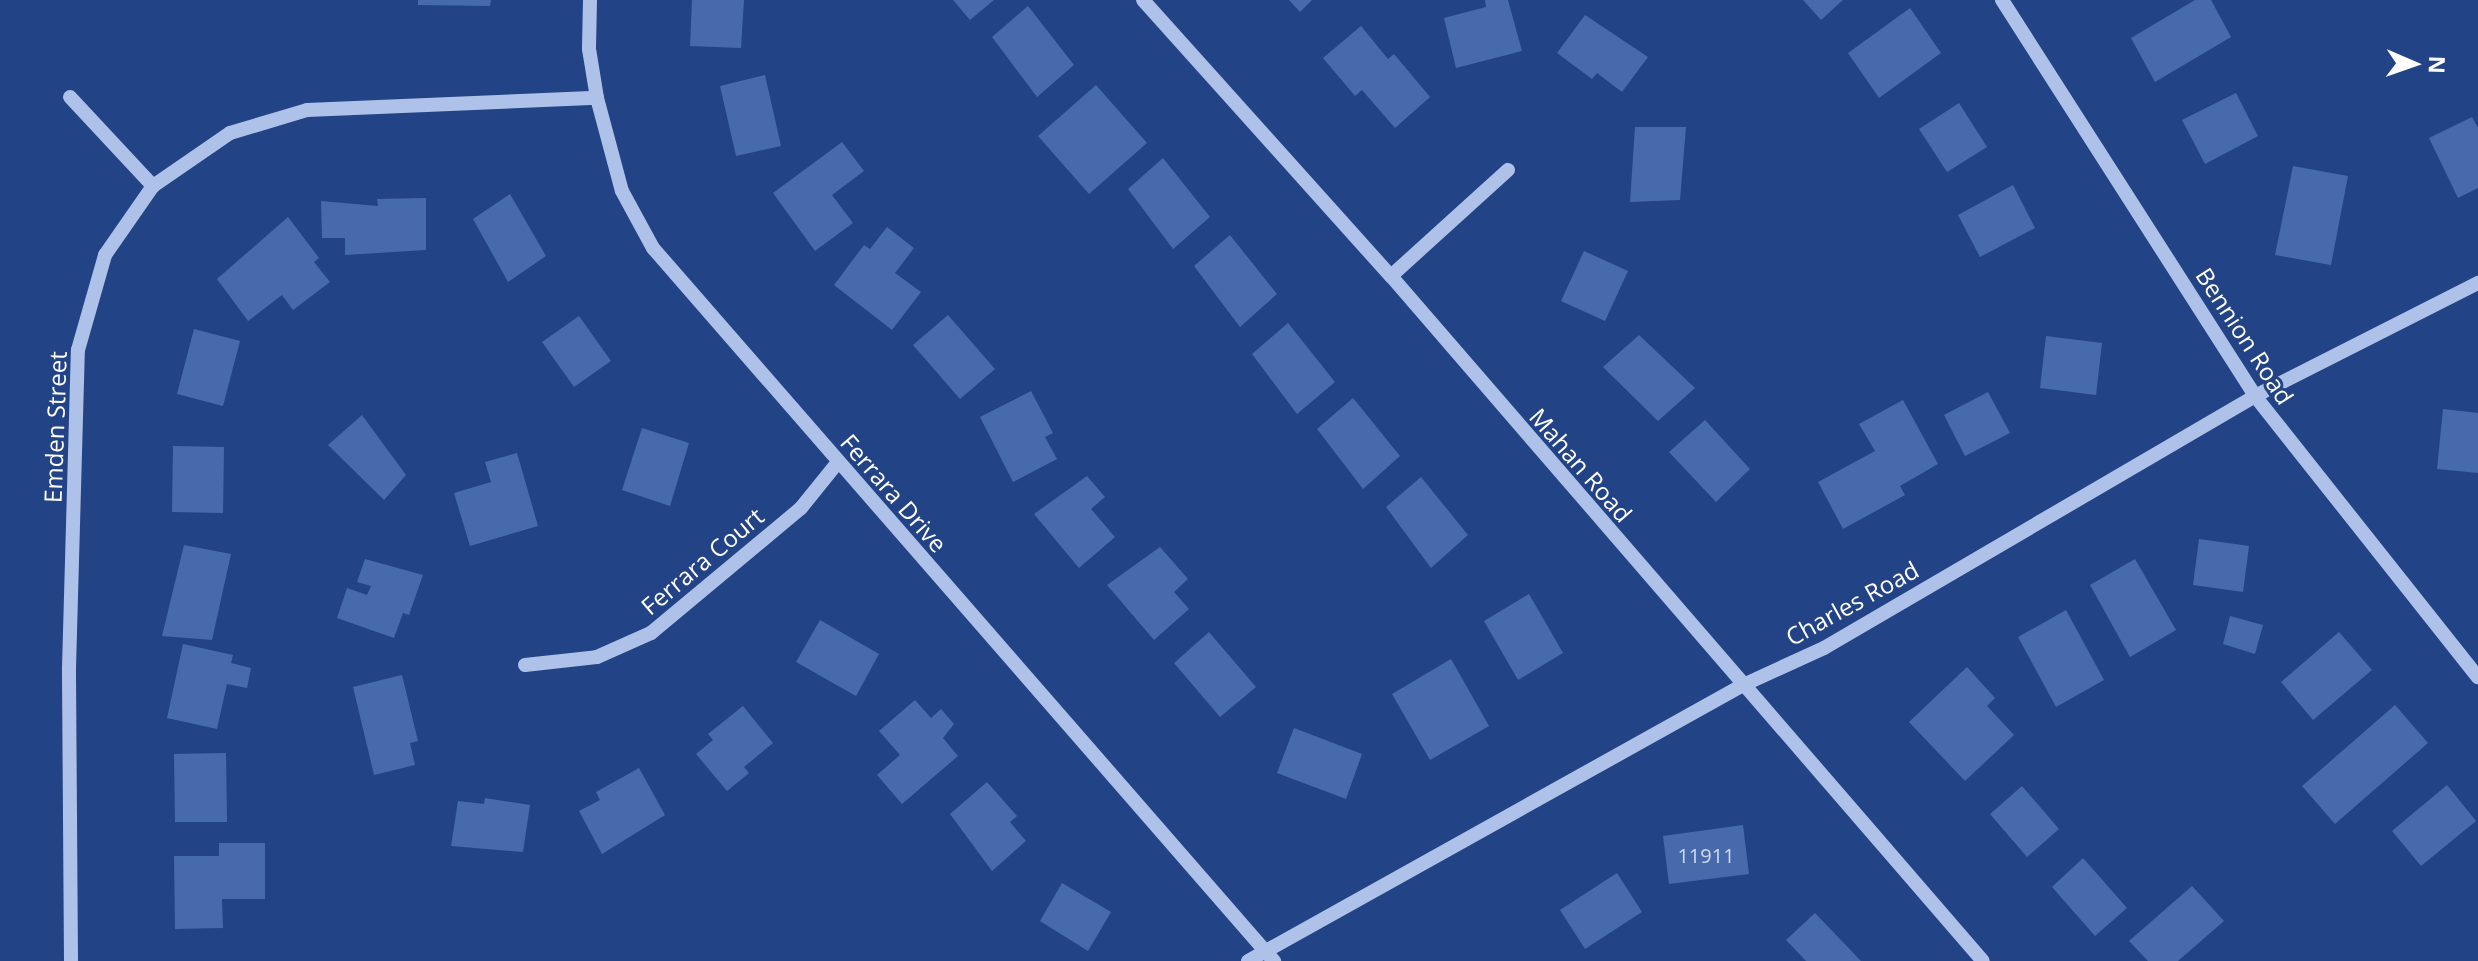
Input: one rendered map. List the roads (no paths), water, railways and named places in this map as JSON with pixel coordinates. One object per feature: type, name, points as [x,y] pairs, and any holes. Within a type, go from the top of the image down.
[{"type":"street","name":"Ferrara Drive","points":[[590,0],[589,49],[597,98],[622,191],[653,248],[1270,956]]},
{"type":"street","name":"Mahan Road","points":[[1143,0],[1391,276],[1741,686],[1983,961]]},
{"type":"street","name":"Bennion Road","points":[[2002,0],[2255,396],[2478,677]]},
{"type":"street","points":[[70,97],[153,186]]},
{"type":"street","name":"Emden Street","points":[[71,961],[69,668],[78,350],[105,255],[153,186],[230,133],[307,110],[597,98]]},
{"type":"street","points":[[1391,276],[1508,170]]},
{"type":"street","name":"Charles Road","points":[[1248,961],[1270,956],[1741,686],[1824,648],[2255,396],[2478,283]]},
{"type":"street","name":"Ferrara Court","points":[[525,665],[597,657],[651,633],[801,508],[838,462]]}]
